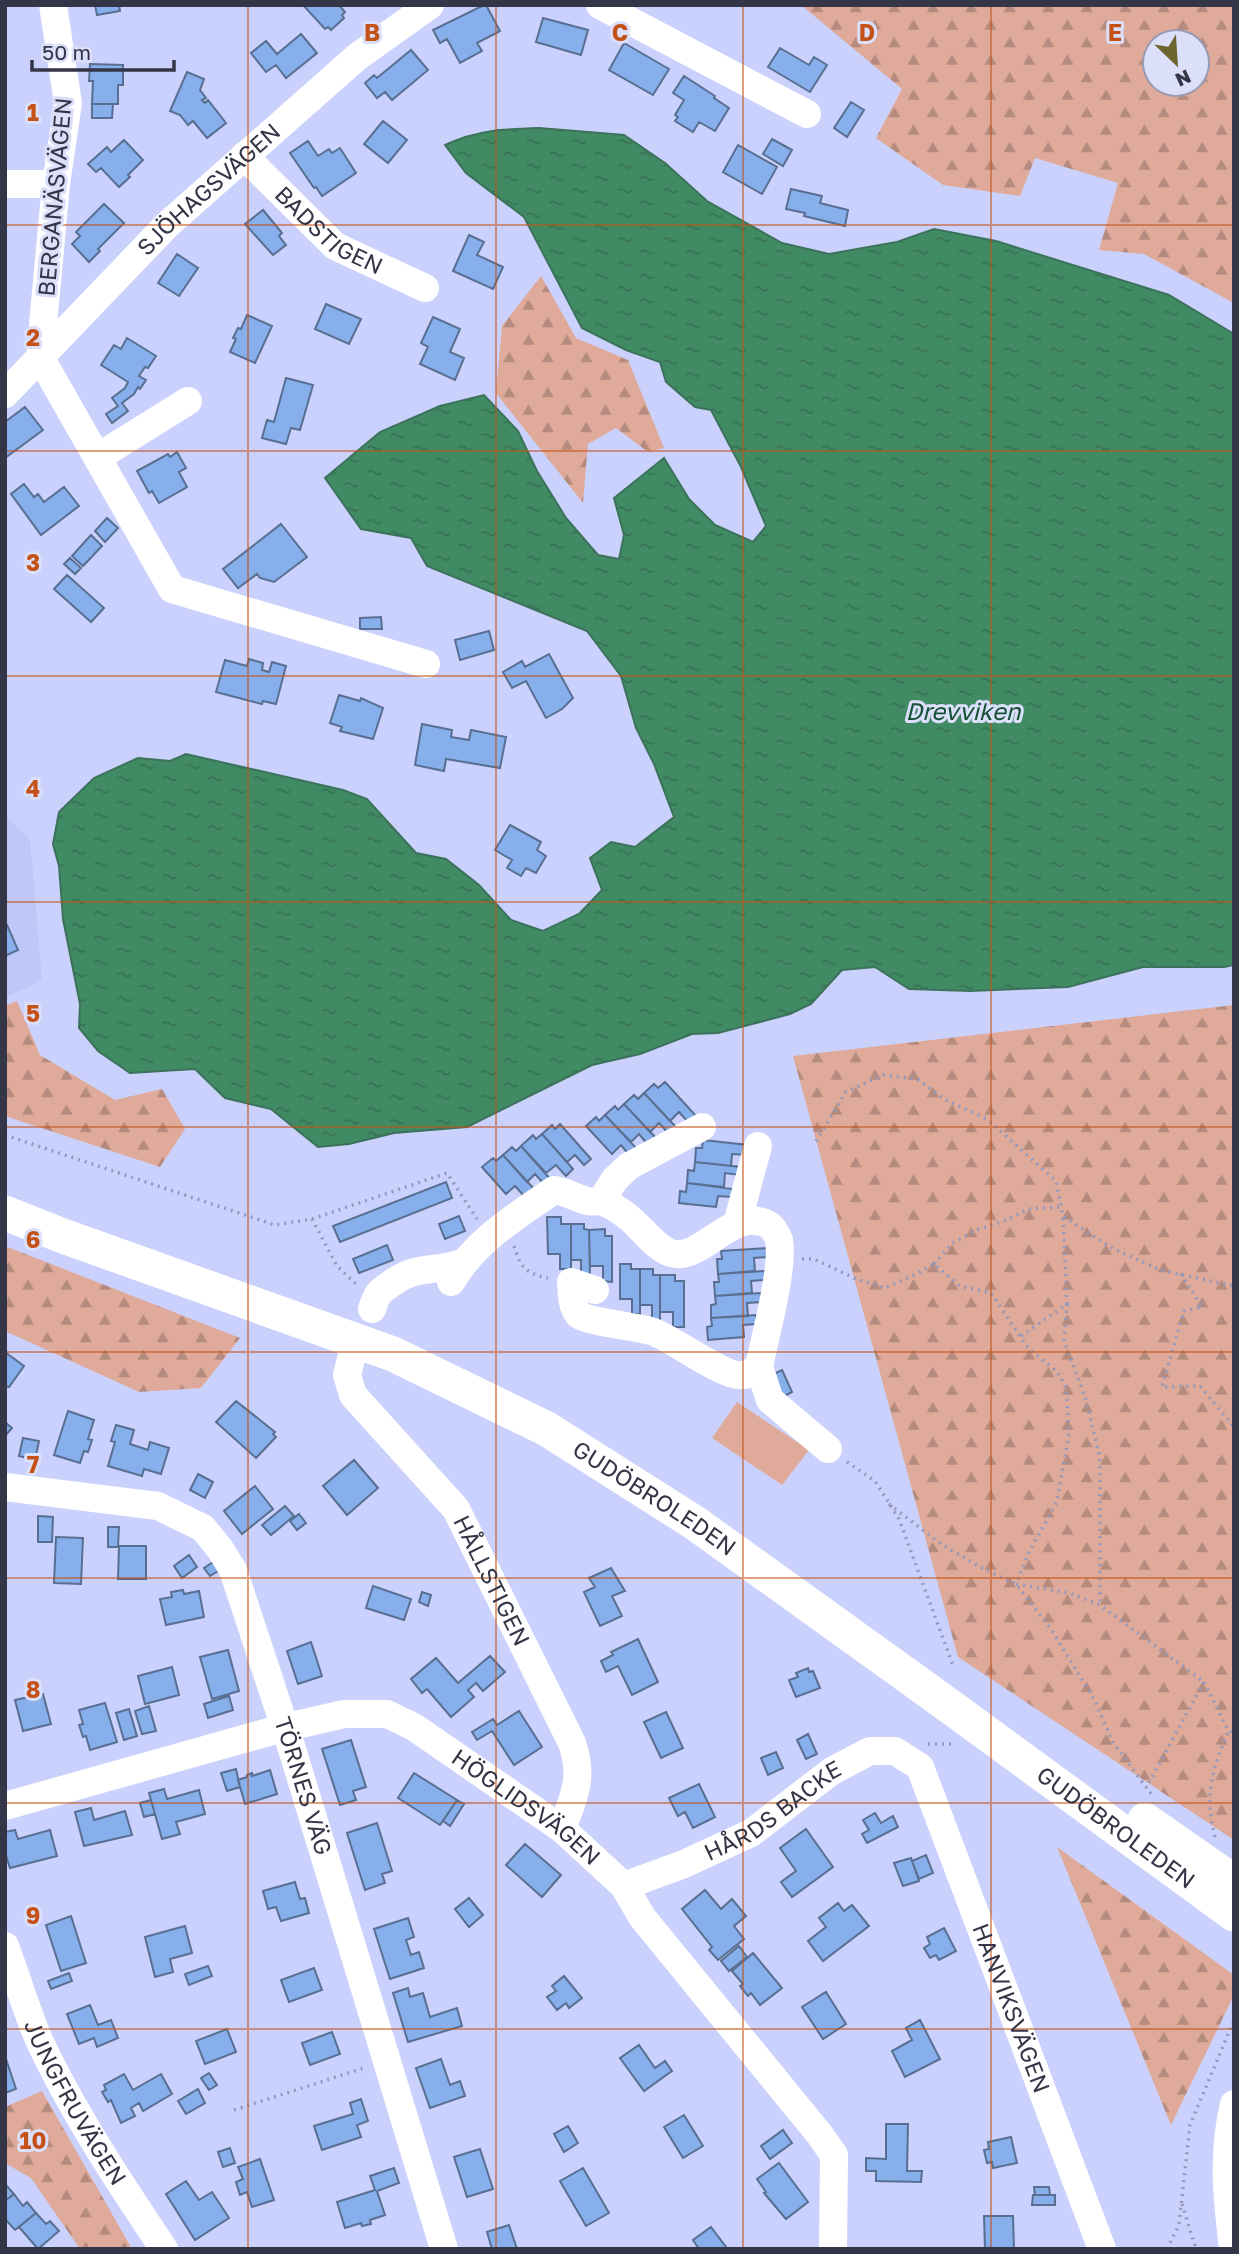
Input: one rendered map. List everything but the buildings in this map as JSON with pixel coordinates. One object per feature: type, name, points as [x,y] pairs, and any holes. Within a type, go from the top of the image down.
[{"type":"main road","name":"GUDÖBROLEDEN","points":[[5,1194],[67,1220],[397,1340],[557,1415],[821,1592],[1234,1882]]},
{"type":"main road","name":"GUDÖBROLEDEN","points":[[5,1213],[393,1354],[547,1429],[695,1523],[1234,1914]]},
{"type":"street","name":"BERGANÄSVÄGEN","points":[[40,357],[68,103],[53,5]]},
{"type":"street","name":"SJÖHAGSVÄGEN","points":[[5,394],[167,225],[357,57],[398,15],[430,5]]},
{"type":"street","points":[[600,5],[807,114]]},
{"type":"street","name":"BADSTIGEN","points":[[244,156],[335,246],[425,288]]},
{"type":"street","points":[[5,184],[57,184]]},
{"type":"street","points":[[40,357],[173,589],[426,664]]},
{"type":"street","points":[[97,457],[188,401]]},
{"type":"street","points":[[601,1201],[615,1179],[629,1166],[702,1127]]},
{"type":"street","points":[[737,1224],[758,1146]]},
{"type":"street","points":[[374,1301],[403,1264],[456,1273],[494,1232],[554,1190],[587,1202],[601,1201],[627,1216],[669,1252],[682,1253],[697,1248],[748,1220],[770,1225],[779,1239],[779,1258],[759,1367],[770,1400],[828,1449]]},
{"type":"street","points":[[595,1290],[571,1282],[572,1304],[578,1314],[587,1320],[622,1323],[652,1331],[726,1372],[743,1376],[759,1367]]},
{"type":"street","name":"HÅLLSTIGEN","points":[[351,1359],[347,1375],[353,1395],[456,1509],[572,1743],[578,1762],[578,1785],[562,1829]]},
{"type":"street","name":"TÖRNES VÄG","points":[[5,1487],[158,1506],[203,1528],[233,1570],[292,1749],[444,2249]]},
{"type":"street","name":"HÖGLIDSVÄGEN","points":[[5,1806],[283,1728],[344,1714],[387,1714],[414,1727],[562,1829],[624,1886],[642,1917],[834,2155],[832,2249]]},
{"type":"street","name":"HÅRDS BACKE","points":[[624,1886],[684,1864],[751,1833],[832,1771],[870,1751],[895,1751],[920,1767]]},
{"type":"street","name":"HANVIKSVÄGEN","points":[[920,1767],[1102,2249]]},
{"type":"street","name":"JUNGFRUVÄGEN","points":[[5,1946],[39,2039],[64,2088],[126,2192],[164,2249]]},
{"type":"street","points":[[1232,2117],[1225,2186],[1233,2249]]},
{"type":"path","points":[[816,1142],[846,1092],[883,1075],[917,1079],[946,1100],[987,1119],[1056,1181],[1063,1216],[1067,1304],[1064,1340],[1086,1400],[1100,1458],[1100,1605]]},
{"type":"path","points":[[5,1135],[275,1225],[312,1219],[447,1173],[494,1232],[515,1246],[519,1261],[530,1275]]},
{"type":"path","points":[[779,1258],[814,1259],[854,1278],[884,1288],[934,1264],[953,1243],[976,1230],[1004,1222],[1029,1209],[1061,1207]]},
{"type":"path","points":[[1063,1216],[1110,1247],[1160,1270],[1234,1286]]},
{"type":"path","points":[[312,1219],[337,1266],[374,1301]]},
{"type":"path","points":[[934,1264],[960,1286],[991,1293],[1028,1348],[1057,1372],[1066,1387],[1069,1433],[1058,1502],[1029,1552],[1016,1584]]},
{"type":"path","points":[[1181,1274],[1202,1307],[1184,1311],[1162,1387],[1200,1386],[1234,1427]]},
{"type":"path","points":[[1021,1336],[1067,1304]]},
{"type":"path","points":[[828,1449],[875,1481],[899,1519],[954,1668]]},
{"type":"path","points":[[889,1504],[941,1544],[982,1569],[1016,1584],[1069,1593],[1100,1605],[1204,1682],[1229,1731],[1234,1735]]},
{"type":"path","points":[[1016,1584],[1054,1632],[1095,1701],[1112,1741],[1153,1796]]},
{"type":"path","points":[[1146,1788],[1204,1682]]},
{"type":"path","points":[[1218,1849],[1209,1812],[1213,1765],[1229,1731]]},
{"type":"path","points":[[953,1735],[960,1744]]},
{"type":"path","points":[[1167,2249],[1179,2225],[1190,2125],[1234,2020]]},
{"type":"path","points":[[234,2110],[386,2062]]},
{"type":"path","points":[[1181,2201],[1196,2249]]},
{"type":"shaded area","points":[[5,816],[30,839],[42,981],[5,997]]},
{"type":"green space","points":[[801,5],[1234,5],[1234,303],[1144,254],[1099,250],[1118,183],[1035,158],[1020,196],[943,185],[876,138],[902,89]]},
{"type":"green space","points":[[541,276],[576,338],[628,360],[664,448],[648,452],[616,428],[588,444],[583,503],[496,393],[502,326]]},
{"type":"green space","points":[[17,1001],[40,1055],[115,1100],[162,1089],[185,1129],[160,1167],[5,1116],[5,1006]]},
{"type":"green space","points":[[1234,1005],[1234,1840],[958,1657],[793,1056]]},
{"type":"green space","points":[[5,1246],[240,1338],[201,1388],[139,1392],[5,1331]]},
{"type":"green space","points":[[737,1402],[809,1450],[782,1485],[712,1438]]},
{"type":"green space","points":[[1057,1847],[1234,1975],[1234,1995],[1171,2125]]},
{"type":"green space","points":[[42,2091],[132,2249],[80,2249],[31,2178],[5,2163],[5,2107]]},
{"type":"water","name":"Drevviken","points":[[539,128],[624,135],[665,163],[707,201],[782,243],[829,254],[897,242],[934,229],[996,241],[1169,295],[1234,334],[1234,965],[1143,967],[1068,987],[970,991],[909,989],[875,967],[842,970],[811,1004],[790,1014],[718,1033],[692,1034],[640,1054],[592,1065],[467,1127],[394,1133],[349,1144],[318,1147],[271,1109],[225,1098],[195,1069],[130,1073],[98,1051],[79,1028],[80,1004],[63,919],[59,866],[53,844],[59,812],[94,778],[138,758],[170,761],[186,754],[343,790],[367,799],[416,853],[446,859],[479,885],[511,920],[543,931],[579,914],[602,890],[590,858],[611,842],[635,847],[674,817],[654,764],[636,728],[621,676],[587,631],[427,566],[411,538],[361,529],[325,478],[380,432],[440,406],[484,395],[518,431],[537,471],[566,518],[598,555],[619,559],[624,535],[614,498],[664,458],[689,499],[715,525],[753,542],[766,526],[741,467],[711,410],[695,407],[666,382],[660,362],[626,350],[582,328],[524,217],[466,173],[445,145],[480,133]]}]
